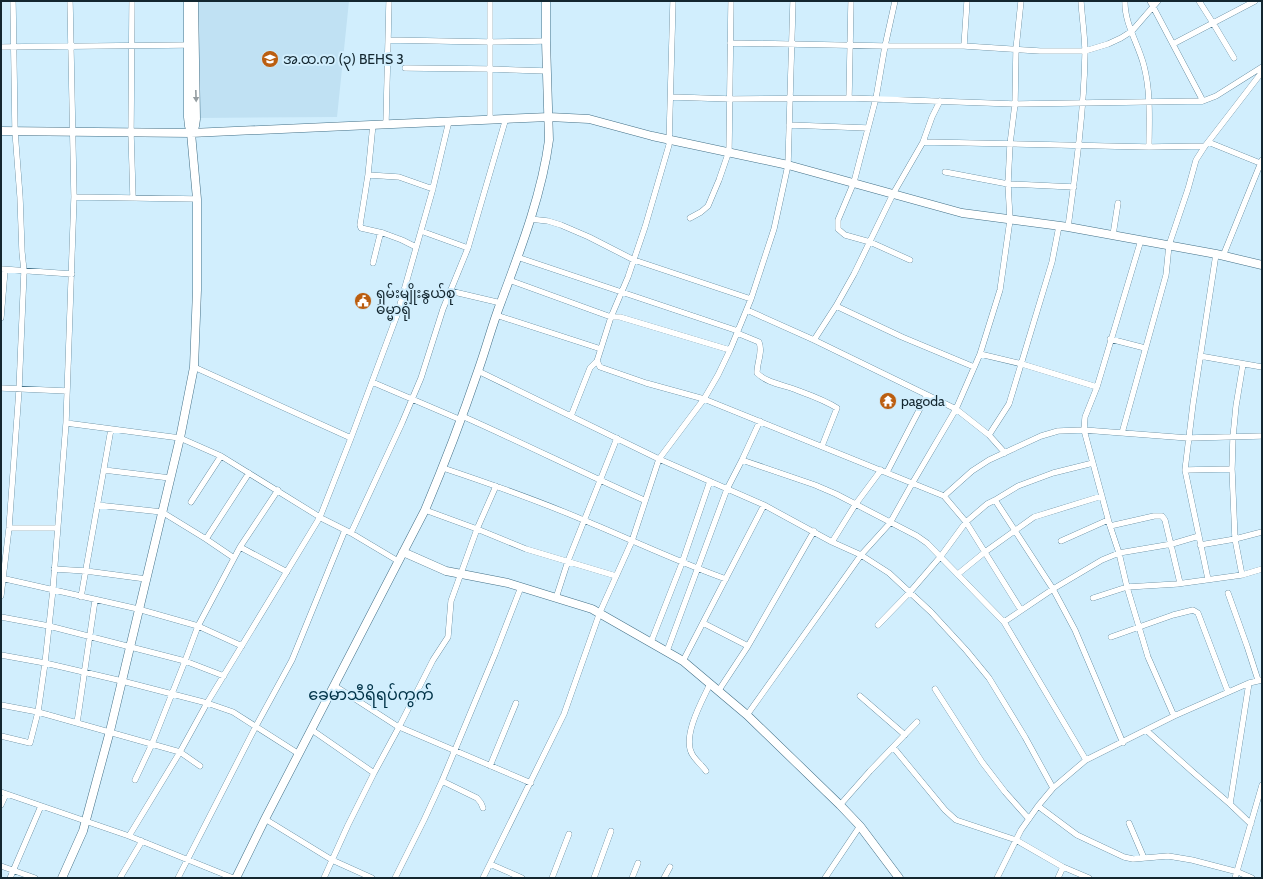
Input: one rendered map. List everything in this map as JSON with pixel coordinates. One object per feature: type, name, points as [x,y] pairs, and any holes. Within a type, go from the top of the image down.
[{"type":"street","points":[[1,596],[9,528],[19,390],[24,271],[15,131],[13,1]]},
{"type":"street","points":[[1,736],[30,743],[38,712],[53,589],[66,423],[72,274],[74,197],[70,1]]},
{"type":"street","points":[[132,1],[132,198]]},
{"type":"street","points":[[62,878],[83,831],[110,732],[180,438],[194,367],[197,290],[196,199],[191,132],[188,117],[188,1]]},
{"type":"street","points":[[191,132],[195,126],[196,119],[194,1]]},
{"type":"street","points":[[386,123],[389,1]]},
{"type":"street","points":[[490,1],[490,119]]},
{"type":"street","points":[[236,878],[425,510],[443,468],[478,371],[530,219],[544,173],[549,140],[546,1]]},
{"type":"street","points":[[571,416],[590,368],[597,360],[611,317],[622,293],[634,260],[659,182],[670,140],[673,1]]},
{"type":"street","points":[[690,218],[708,206],[729,151],[730,1]]},
{"type":"street","points":[[483,878],[564,714],[600,612],[632,541],[644,500],[659,459],[704,399],[718,376],[751,299],[774,229],[788,165],[792,1]]},
{"type":"street","points":[[848,98],[851,1]]},
{"type":"street","points":[[895,1],[876,98],[854,182],[838,220],[838,229],[845,235],[870,242],[910,260]]},
{"type":"street","points":[[964,46],[967,1]]},
{"type":"street","points":[[747,714],[861,555],[890,523],[956,409],[980,354],[1000,290],[1010,220],[1008,184],[1010,144],[1015,104],[1016,49],[1021,1]]},
{"type":"street","points":[[1068,227],[1079,146],[1083,102],[1085,51],[1081,1]]},
{"type":"street","points":[[1125,1],[1127,17],[1145,68],[1150,101],[1149,147]]},
{"type":"street","points":[[730,43],[791,45],[964,46],[1061,52],[1085,51],[1108,44],[1132,31],[1152,4],[1158,1]]},
{"type":"street","points":[[1198,1],[1213,22],[1234,58]]},
{"type":"street","points":[[1173,44],[1255,1]]},
{"type":"street","points":[[1152,4],[1203,101]]},
{"type":"street","points":[[388,40],[546,42]]},
{"type":"street","points":[[1,47],[189,45]]},
{"type":"street","points":[[671,97],[730,99],[790,97],[876,98],[1015,104],[1203,101],[1216,96],[1262,67]]},
{"type":"street","points":[[405,68],[490,68],[547,71]]},
{"type":"street","points":[[1122,433],[1166,275],[1169,245],[1196,160],[1206,144],[1262,72]]},
{"type":"street","points":[[814,340],[854,274],[893,194],[922,142],[940,101]]},
{"type":"street","points":[[1,131],[131,133],[191,132],[506,118],[549,117],[589,119],[670,140],[729,151],[788,165],[962,213],[1068,227],[1169,245],[1262,265]]},
{"type":"street","points":[[351,533],[421,378],[443,309],[468,248],[506,118]]},
{"type":"street","points":[[129,836],[180,752],[207,703],[320,517],[397,315],[450,121]]},
{"type":"street","points":[[373,124],[368,175],[360,225],[361,228],[383,233],[416,247]]},
{"type":"street","points":[[790,125],[868,128]]},
{"type":"street","points":[[922,142],[1149,147],[1206,144],[1261,161],[1220,255],[1200,356],[1188,438],[1185,470],[1208,579]]},
{"type":"street","points":[[945,172],[1008,184],[1074,187]]},
{"type":"street","points":[[368,175],[399,177],[432,189]]},
{"type":"street","points":[[74,197],[196,199]]},
{"type":"street","points":[[1113,235],[1118,203]]},
{"type":"street","points":[[530,219],[561,225],[589,237],[634,260],[751,299]]},
{"type":"street","points":[[989,435],[1009,404],[1052,262],[1059,226]]},
{"type":"street","points":[[421,231],[468,248]]},
{"type":"street","points":[[373,263],[380,235],[383,233]]},
{"type":"street","points":[[1141,240],[1110,339],[1097,387],[1085,417],[1084,430],[1109,523],[1119,552],[1127,587],[1148,657],[1174,716]]},
{"type":"street","points":[[517,257],[738,332],[758,342],[761,353],[757,373],[765,379],[804,393],[837,408],[822,446]]},
{"type":"street","points":[[1,318],[3,269],[72,274]]},
{"type":"street","points":[[509,280],[611,317],[620,317],[730,350]]},
{"type":"street","points":[[450,291],[501,303]]},
{"type":"street","points":[[836,306],[902,337],[974,367]]},
{"type":"street","points":[[747,310],[814,340],[956,409],[989,435],[1005,453]]},
{"type":"street","points":[[496,315],[601,350]]},
{"type":"street","points":[[1110,339],[1145,348]]},
{"type":"street","points":[[980,354],[1022,364],[1097,387]]},
{"type":"street","points":[[1200,356],[1262,367]]},
{"type":"street","points":[[597,360],[600,367],[634,379],[704,399],[913,482],[944,496],[966,522],[1021,610]]},
{"type":"street","points":[[1242,575],[1235,539],[1232,469],[1236,406],[1243,364]]},
{"type":"street","points":[[194,367],[351,438]]},
{"type":"street","points":[[478,371],[659,459],[764,505],[832,542],[861,555],[889,572],[932,612],[989,678],[1025,737],[1053,788]]},
{"type":"street","points":[[372,382],[516,440],[644,500]]},
{"type":"street","points":[[1,388],[67,391]]},
{"type":"street","points":[[832,542],[855,505],[884,471],[927,395]]},
{"type":"street","points":[[667,651],[727,489],[760,421]]},
{"type":"street","points":[[66,423],[180,438],[221,456],[320,517],[351,533],[398,561]]},
{"type":"street","points":[[81,597],[111,429]]},
{"type":"street","points":[[944,496],[972,471],[989,460],[1041,436],[1058,431],[1084,430],[1188,438],[1262,436]]},
{"type":"street","points":[[556,598],[568,561],[617,438]]},
{"type":"street","points":[[192,502],[221,456]]},
{"type":"street","points":[[742,460],[815,485],[836,494],[917,536],[927,543],[1004,622],[1086,760]]},
{"type":"street","points":[[878,624],[910,592],[941,556],[966,522],[987,504],[1025,483],[1053,473],[1093,463]]},
{"type":"street","points":[[443,468],[496,486],[585,520],[682,563],[726,579]]},
{"type":"street","points":[[1185,470],[1232,469]]},
{"type":"street","points":[[104,470],[170,478]]},
{"type":"street","points":[[206,539],[249,473]]},
{"type":"street","points":[[651,642],[682,563],[710,481]]},
{"type":"street","points":[[324,878],[374,773],[433,660],[448,637],[451,601],[459,575],[496,486]]},
{"type":"street","points":[[135,780],[152,744],[198,626],[240,547],[278,490]]},
{"type":"street","points":[[958,574],[1014,530],[1034,517],[1102,496]]},
{"type":"street","points":[[995,500],[1053,589],[1075,630],[1123,743]]},
{"type":"street","points":[[98,505],[162,512],[234,558]]},
{"type":"street","points":[[683,661],[764,505]]},
{"type":"street","points":[[425,510],[526,549],[616,576]]},
{"type":"street","points":[[1061,541],[1109,523],[1162,516],[1165,520],[1172,544],[1180,583]]},
{"type":"street","points":[[9,528],[57,528]]},
{"type":"street","points":[[178,878],[256,726],[292,660],[345,530]]},
{"type":"street","points":[[719,690],[748,646],[814,531]]},
{"type":"street","points":[[1200,545],[1235,539],[1262,532]]},
{"type":"street","points":[[1004,622],[1053,589],[1102,560],[1119,552],[1172,544],[1199,536]]},
{"type":"street","points":[[240,547],[286,572]]},
{"type":"street","points":[[403,552],[446,571],[459,575],[508,583],[600,612],[683,661],[747,714],[840,806],[860,826],[900,878]]},
{"type":"street","points":[[54,569],[86,571],[146,579]]},
{"type":"street","points":[[1093,598],[1127,587],[1177,584],[1242,575],[1262,569]]},
{"type":"street","points":[[2,578],[53,589],[198,626],[242,646]]},
{"type":"street","points":[[395,878],[442,782],[521,587]]},
{"type":"street","points":[[996,878],[1016,840],[1038,806],[1053,788],[1086,760],[1123,743],[1174,716],[1249,683],[1260,680],[1228,593]]},
{"type":"street","points":[[77,723],[95,600]]},
{"type":"street","points":[[1111,637],[1185,611],[1193,610],[1198,613],[1228,692]]},
{"type":"street","points":[[1,617],[49,626],[185,661],[224,676]]},
{"type":"street","points":[[703,623],[748,646]]},
{"type":"street","points":[[1,654],[122,681],[207,703],[233,712],[299,754]]},
{"type":"street","points":[[1230,804],[1249,683]]},
{"type":"street","points":[[706,771],[692,754],[690,735],[695,717],[710,684]]},
{"type":"street","points":[[335,686],[399,727],[531,783]]},
{"type":"street","points":[[935,689],[982,762],[1005,792],[1029,819]]},
{"type":"street","points":[[860,696],[904,735]]},
{"type":"street","points":[[490,766],[516,702]]},
{"type":"street","points":[[1,705],[38,712],[180,752],[200,766]]},
{"type":"street","points":[[840,806],[917,722]]},
{"type":"street","points":[[312,730],[374,773]]},
{"type":"street","points":[[1146,730],[1252,824]]},
{"type":"street","points":[[893,747],[945,810],[956,820],[1016,840],[1063,866],[1089,878]]},
{"type":"street","points":[[442,782],[477,798],[483,808]]},
{"type":"street","points":[[1236,875],[1252,824],[1262,785]]},
{"type":"street","points":[[1,805],[3,793],[129,836],[233,878]]},
{"type":"street","points":[[10,878],[41,806]]},
{"type":"street","points":[[1038,806],[1077,835],[1124,857],[1133,859],[1168,856],[1192,860],[1236,875],[1252,878]]},
{"type":"street","points":[[265,819],[332,860],[372,878]]},
{"type":"street","points":[[1129,823],[1144,858]]},
{"type":"street","points":[[825,878],[860,826]]},
{"type":"street","points":[[594,878],[611,831]]},
{"type":"street","points":[[552,878],[569,834]]},
{"type":"street","points":[[120,878],[142,842]]},
{"type":"street","points":[[632,878],[638,863]]},
{"type":"street","points":[[490,864],[511,876],[522,878]]},
{"type":"street","points":[[1,866],[36,878]]},
{"type":"street","points":[[1058,878],[1063,866]]},
{"type":"street","points":[[664,878],[670,867]]},
{"type":"shaded area","name":"အ.ထ.က (၃) BEHS 3","points":[[195,1],[349,1],[337,117],[198,118]]},
{"type":"place","name":"အ.ထ.က (၃) BEHS 3","points":[[270,59]]},
{"type":"place","name":"ရှမ်းမျိုးနွယ်စု ဓမ္မာရုံ","points":[[363,301]]},
{"type":"place","name":"pagoda","points":[[888,401]]},
{"type":"district","name":"ခေမာသီရိရပ်ကွက်","points":[[371,694]]}]
